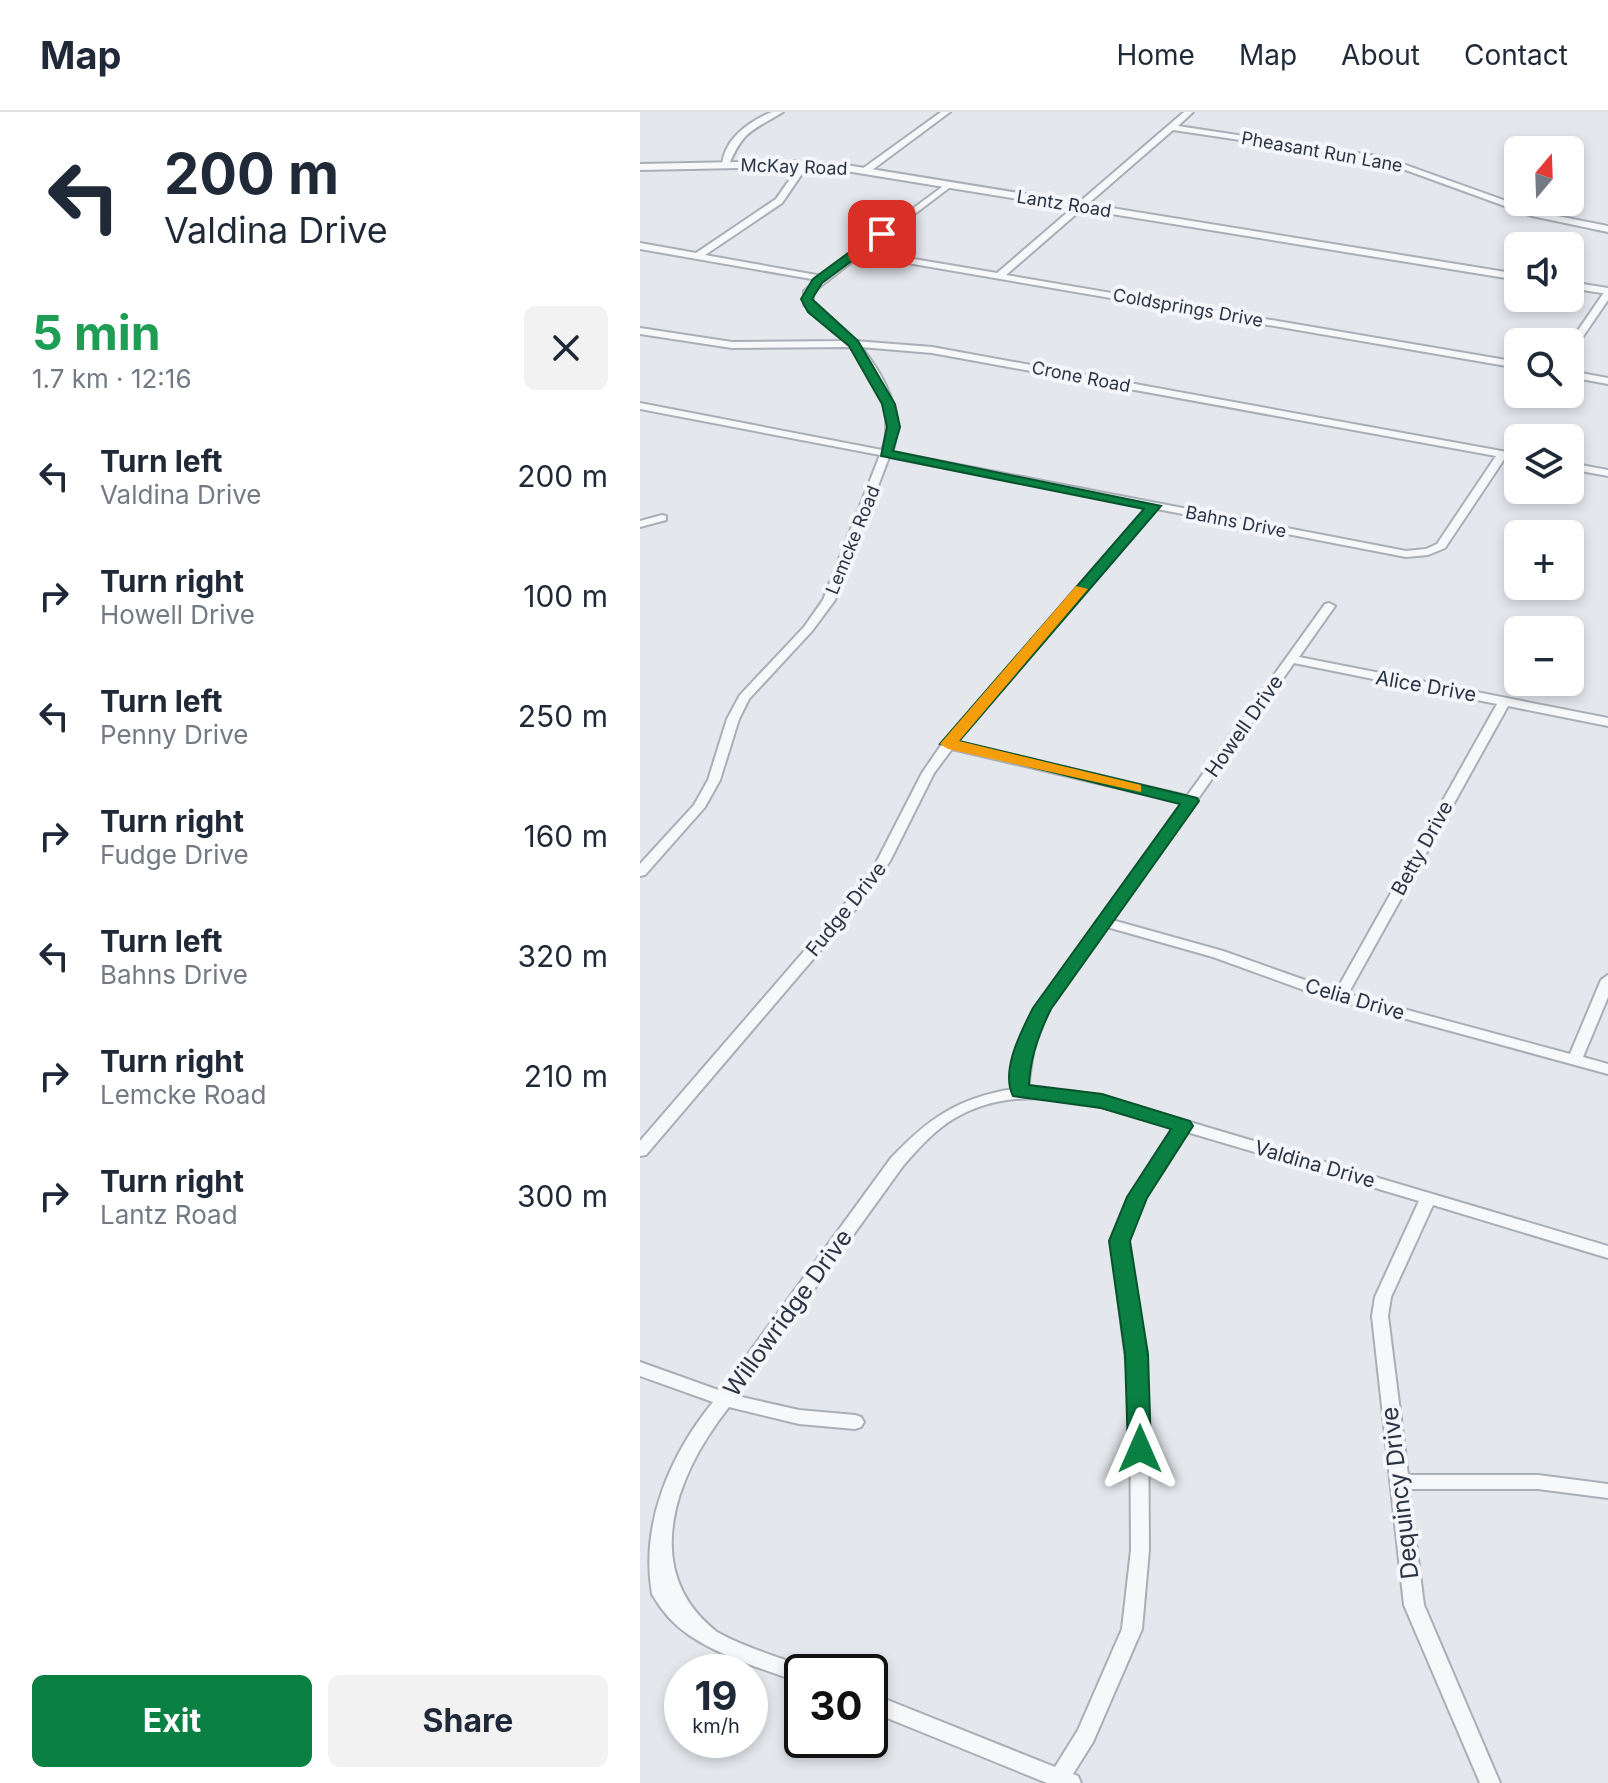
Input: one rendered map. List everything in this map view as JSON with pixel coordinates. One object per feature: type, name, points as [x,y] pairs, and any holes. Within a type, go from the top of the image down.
[{"type":"street","points":[[725,165],[731,145],[738,137],[779,112]]},
{"type":"street","points":[[865,171],[946,112]]},
{"type":"street","points":[[999,276],[1189,112]]},
{"type":"street","name":"Pheasant Run Lane","points":[[1170,127],[1383,159],[1535,214],[1608,229]]},
{"type":"street","points":[[698,256],[779,201],[804,165]]},
{"type":"street","name":"McKay Road","points":[[640,167],[804,165],[865,171],[946,186]]},
{"type":"street","points":[[640,246],[820,278],[946,186]]},
{"type":"street","name":"Lantz Road","points":[[946,186],[1504,275]]},
{"type":"street","name":"Coldsprings Drive","points":[[859,252],[1504,363]]},
{"type":"street","name":"Lemcke Road","points":[[640,872],[691,819],[710,789],[733,719],[744,698],[808,629],[829,600],[886,454],[893,427],[892,415],[853,344],[809,305],[807,293],[820,278]]},
{"type":"street","points":[[1584,288],[1608,292],[1584,328]]},
{"type":"street","name":"Crone Road","points":[[640,331],[732,345],[853,344],[956,354],[1502,454]]},
{"type":"street","points":[[1584,377],[1608,381]]},
{"type":"street","name":"Bahns Drive","points":[[640,406],[1385,551],[1423,553],[1441,546],[1502,454]]},
{"type":"street","points":[[1584,469],[1608,473]]},
{"type":"street","name":"Fudge Drive","points":[[640,1151],[883,866],[922,781],[948,744],[1154,506]]},
{"type":"street","points":[[640,524],[662,518]]},
{"type":"street","name":"Howell Drive","points":[[1020,1091],[1022,1060],[1032,1027],[1329,606]]},
{"type":"street","name":"Alice Drive","points":[[1291,659],[1608,722]]},
{"type":"street","name":"Betty Drive","points":[[1340,996],[1505,700]]},
{"type":"street","points":[[948,744],[1191,801]]},
{"type":"street","points":[[640,853],[654,858]]},
{"type":"street","name":"Celia Drive","points":[[1104,922],[1218,954],[1340,996],[1608,1069]]},
{"type":"street","points":[[1575,1060],[1608,980]]},
{"type":"street","name":"Valdina Drive","points":[[1020,1091],[1102,1101],[1608,1252]]},
{"type":"street","name":"Willowridge Drive","points":[[784,1667],[699,1632],[678,1615],[664,1598],[650,1569],[646,1549],[651,1518],[669,1477],[914,1141],[934,1123],[959,1108],[994,1095],[1020,1091]]},
{"type":"street","points":[[888,1709],[1065,1781],[1132,1629],[1140,1550],[1140,1404],[1136,1354],[1119,1241],[1137,1197],[1183,1126]]},
{"type":"street","name":"Dequincy Drive","points":[[1428,1198],[1383,1297],[1380,1316],[1414,1605],[1490,1783]]},
{"type":"street","points":[[640,1369],[725,1400],[793,1418],[855,1422]]},
{"type":"street","points":[[1399,1482],[1538,1482],[1608,1491]]},
{"type":"slow traffic","points":[[1081,589],[948,744],[1135,788]]},
{"type":"route","points":[[882,234],[810,287],[807,299],[812,309],[853,344],[889,404],[894,422],[886,454],[1154,506],[948,744],[1191,801],[1042,1008],[1028,1037],[1020,1075],[1020,1091],[1102,1101],[1183,1126],[1137,1197],[1119,1241],[1136,1354],[1140,1449]]}]
